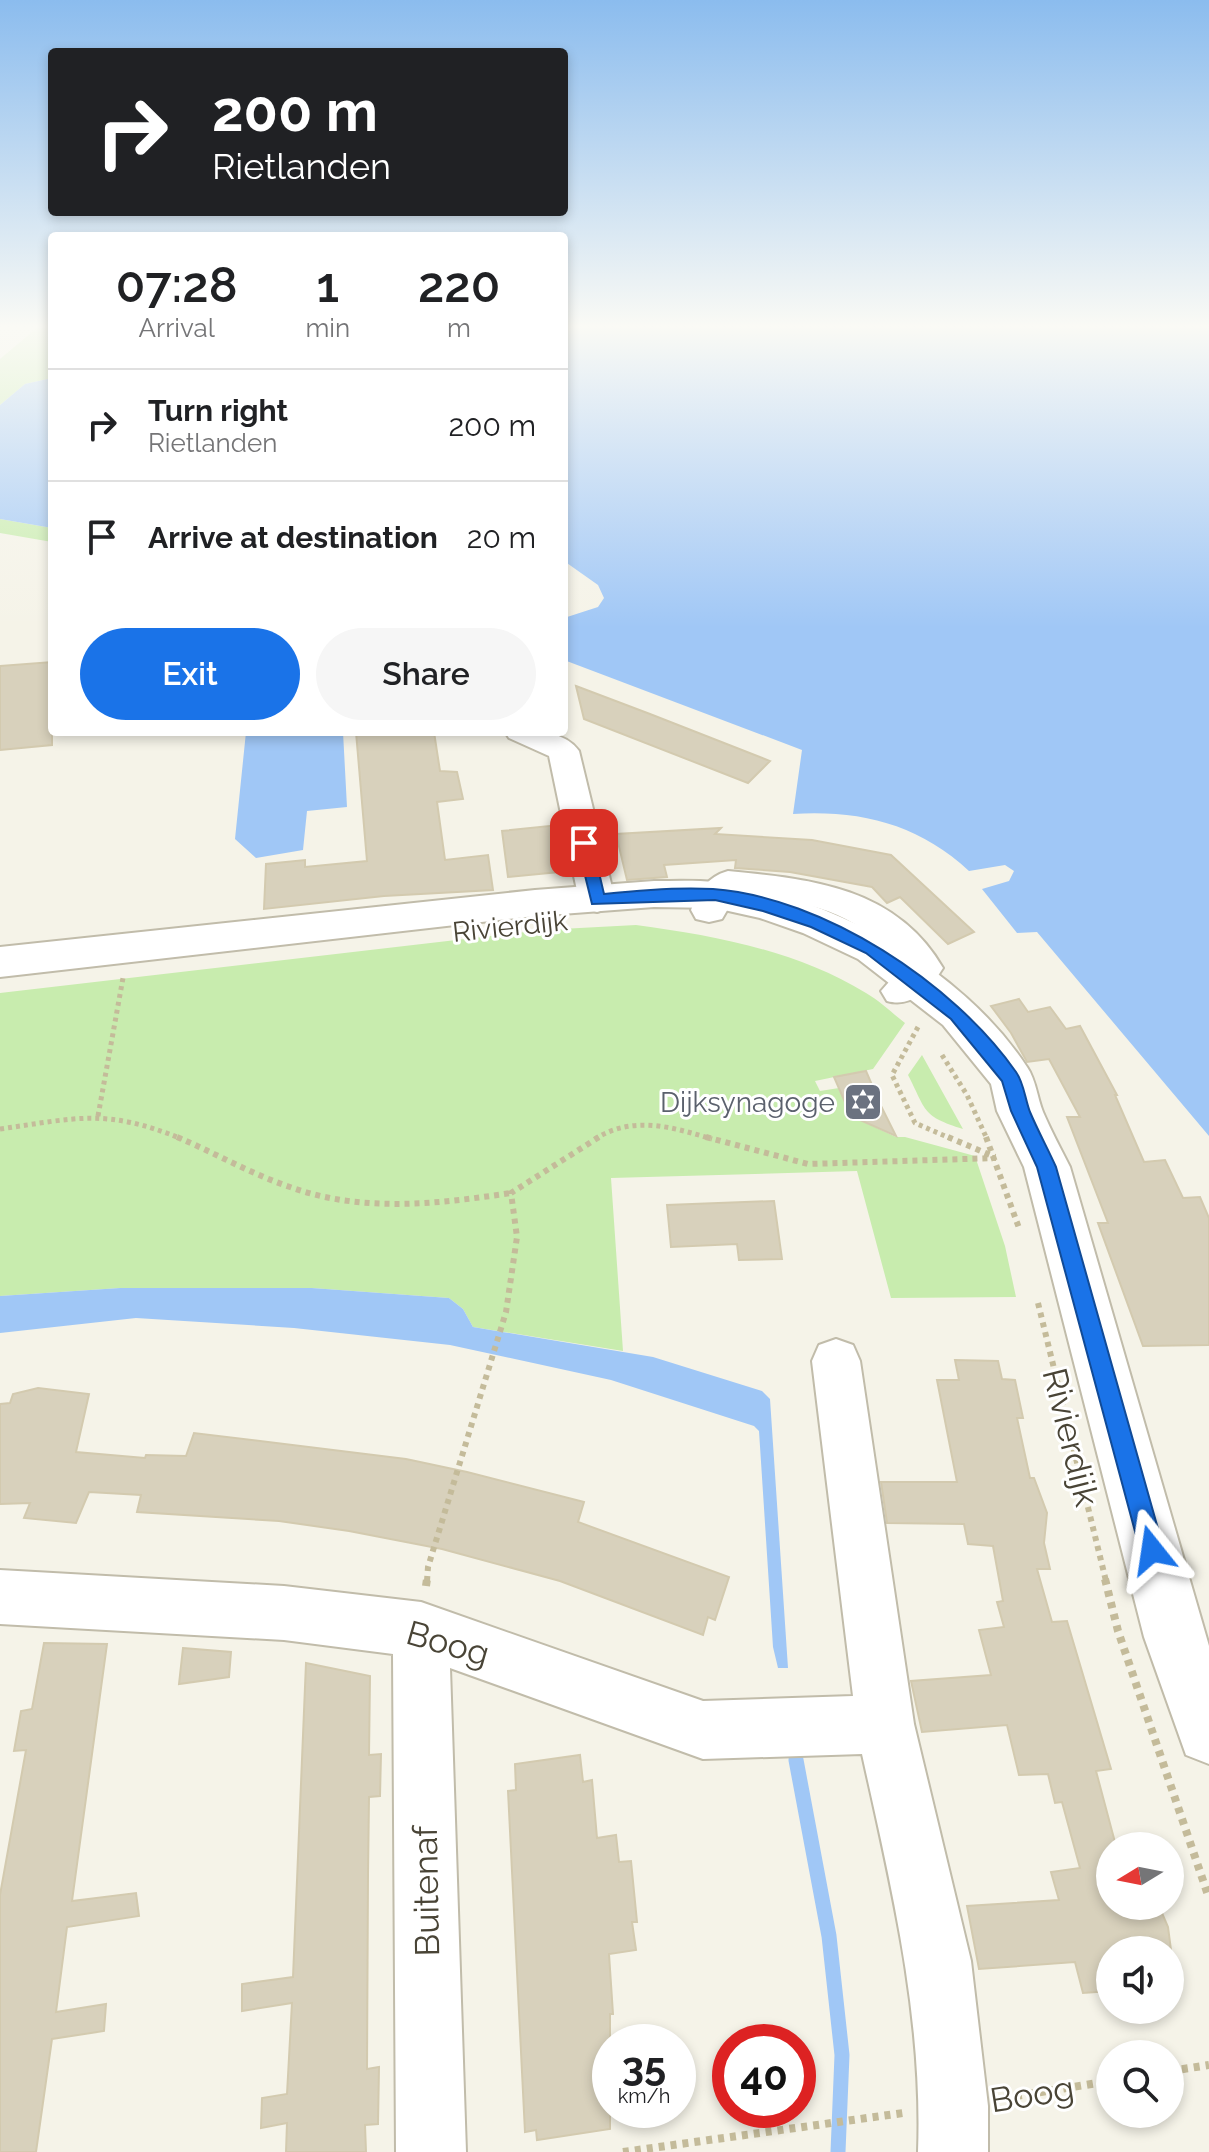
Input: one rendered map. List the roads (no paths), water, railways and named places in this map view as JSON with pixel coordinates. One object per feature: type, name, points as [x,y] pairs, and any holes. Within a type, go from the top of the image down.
[{"type":"street","points":[[529,736],[563,751],[597,900]]},
{"type":"street","name":"Rivierdijk","points":[[0,962],[535,903],[597,900],[712,902],[814,941],[879,975],[943,1028],[1020,1111],[1047,1167],[1175,1637],[1209,1732]]},
{"type":"street","name":"Boog","points":[[836,1361],[885,1724],[939,1961],[953,2129]]},
{"type":"street","name":"Boog","points":[[0,1597],[284,1613],[421,1630],[703,1730],[885,1724]]},
{"type":"street","name":"Buitenaf","points":[[421,1630],[431,2152]]},
{"type":"water","points":[[0,427],[48,427],[48,527],[0,519]]},
{"type":"water","points":[[568,427],[1209,427],[1209,1136],[1037,932],[1017,933],[982,889],[1009,881],[1014,871],[1005,865],[969,871],[930,842],[887,823],[842,815],[793,814],[802,750],[568,662],[568,617],[598,607],[604,598],[598,585],[568,564]]},
{"type":"water","points":[[246,736],[343,736],[347,807],[307,811],[303,850],[256,858],[235,839]]},
{"type":"water","points":[[120,1288],[312,1288],[449,1298],[463,1309],[473,1327],[653,1357],[762,1391],[770,1399],[788,1668],[778,1668],[773,1647],[759,1431],[754,1426],[611,1380],[450,1345],[294,1328],[136,1318],[0,1333],[0,1296]]},
{"type":"waterway","points":[[796,1760],[829,1936],[842,2055],[838,2152]]},
{"type":"place","name":"Dijksynagoge","points":[[863,1102]]}]
